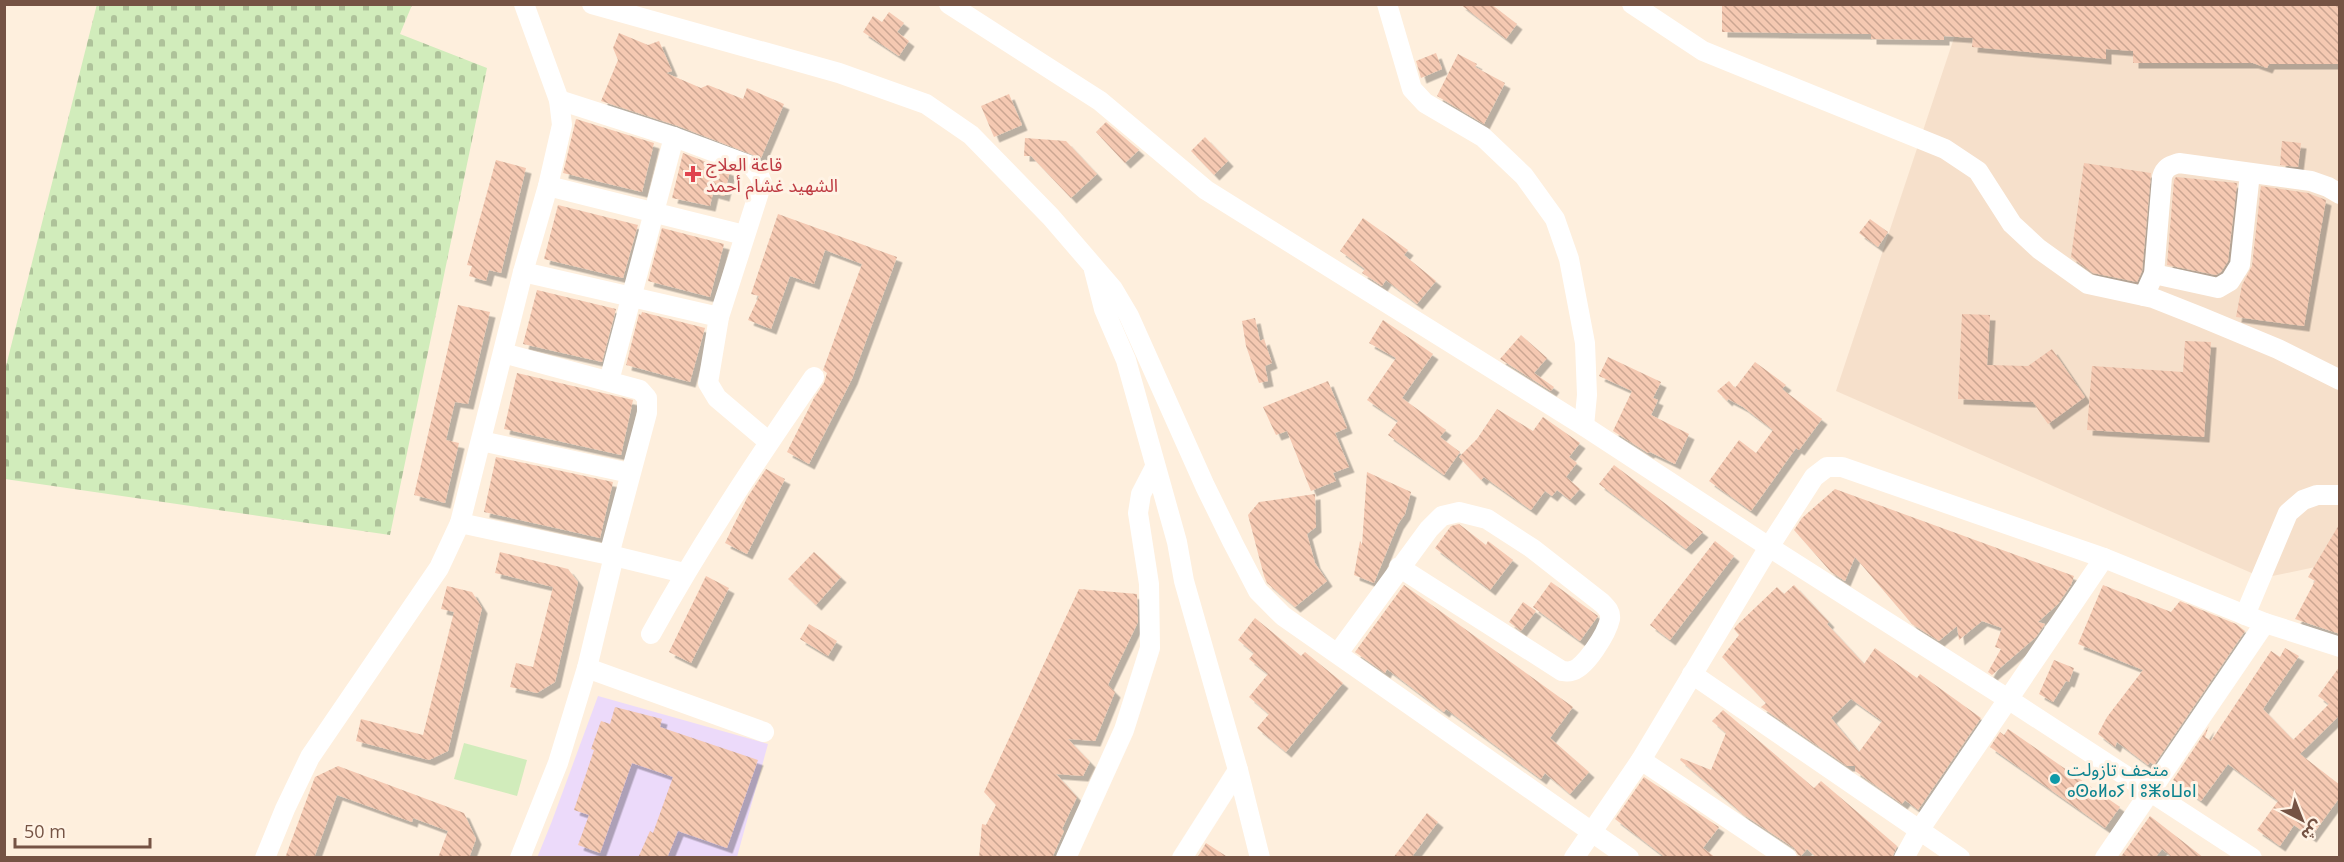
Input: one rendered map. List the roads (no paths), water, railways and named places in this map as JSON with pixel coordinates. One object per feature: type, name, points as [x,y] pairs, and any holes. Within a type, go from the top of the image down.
[{"type":"street","points":[[265,858],[310,757],[439,568],[460,523],[562,125],[559,100],[524,4]]},
{"type":"street","points":[[592,4],[840,73],[926,104],[951,120],[979,143],[1010,172],[1113,289],[1129,316],[1205,486],[1258,591],[1283,616],[1629,858]]},
{"type":"street","points":[[949,4],[1100,101],[1206,190],[1584,426],[2252,858]]},
{"type":"street","points":[[1386,4],[1412,89],[1425,103],[1483,137],[1524,176],[1555,219],[1569,259],[1585,343],[1587,395],[1584,426]]},
{"type":"street","points":[[1632,4],[1703,51],[1847,108],[1902,134],[1945,149],[1978,171],[2012,224],[2038,249],[2088,284],[2144,296],[2201,316],[2339,378]]},
{"type":"street","points":[[559,100],[674,137],[756,170],[762,183],[719,316],[709,370],[710,387],[717,398],[769,442]]},
{"type":"street","points":[[609,381],[674,137]]},
{"type":"street","points":[[2144,296],[2154,274],[2164,170],[2179,163],[2250,172],[2311,181],[2340,194]]},
{"type":"street","points":[[2154,274],[2218,288],[2230,281],[2240,265],[2250,172]]},
{"type":"street","points":[[548,186],[744,235]]},
{"type":"street","points":[[1091,262],[1104,309],[1126,360],[1177,542],[1184,581],[1238,770],[1260,858]]},
{"type":"street","points":[[524,272],[719,316]]},
{"type":"street","points":[[503,353],[640,390],[649,404],[630,473],[587,668],[558,763],[520,858]]},
{"type":"street","points":[[651,634],[684,573],[814,377]]},
{"type":"street","points":[[481,441],[630,473]]},
{"type":"street","points":[[1574,858],[1641,760],[1769,547],[1815,477],[1820,471],[1834,466],[2104,558],[2265,623],[2340,646]]},
{"type":"street","points":[[1066,858],[1124,730],[1150,648],[1149,584],[1138,513],[1141,494],[1155,467]]},
{"type":"street","points":[[2245,615],[2288,513],[2310,497],[2340,495]]},
{"type":"street","points":[[1338,653],[1400,567],[1429,529],[1442,516],[1459,512],[1487,519],[1533,549],[1602,603],[1609,610],[1610,619],[1597,646],[1585,663],[1573,671],[1562,671],[1400,567]]},
{"type":"street","points":[[460,523],[684,573]]},
{"type":"street","points":[[1904,858],[1920,829],[2104,558]]},
{"type":"street","points":[[2105,858],[2265,623]]},
{"type":"street","points":[[587,668],[764,732]]},
{"type":"street","points":[[1692,674],[1960,858]]},
{"type":"street","points":[[1641,760],[1787,858]]},
{"type":"street","points":[[1182,858],[1238,770]]},
{"type":"place","name":"قاعة العلاج الشهيد غشام أحمد","points":[[693,174]]},
{"type":"place","name":"متحف تازولت ⴰⵙⴰⵍⴰⵢ ⵏ ⵓⵥⴰⵡⴰⵏ","points":[[2055,779]]}]
